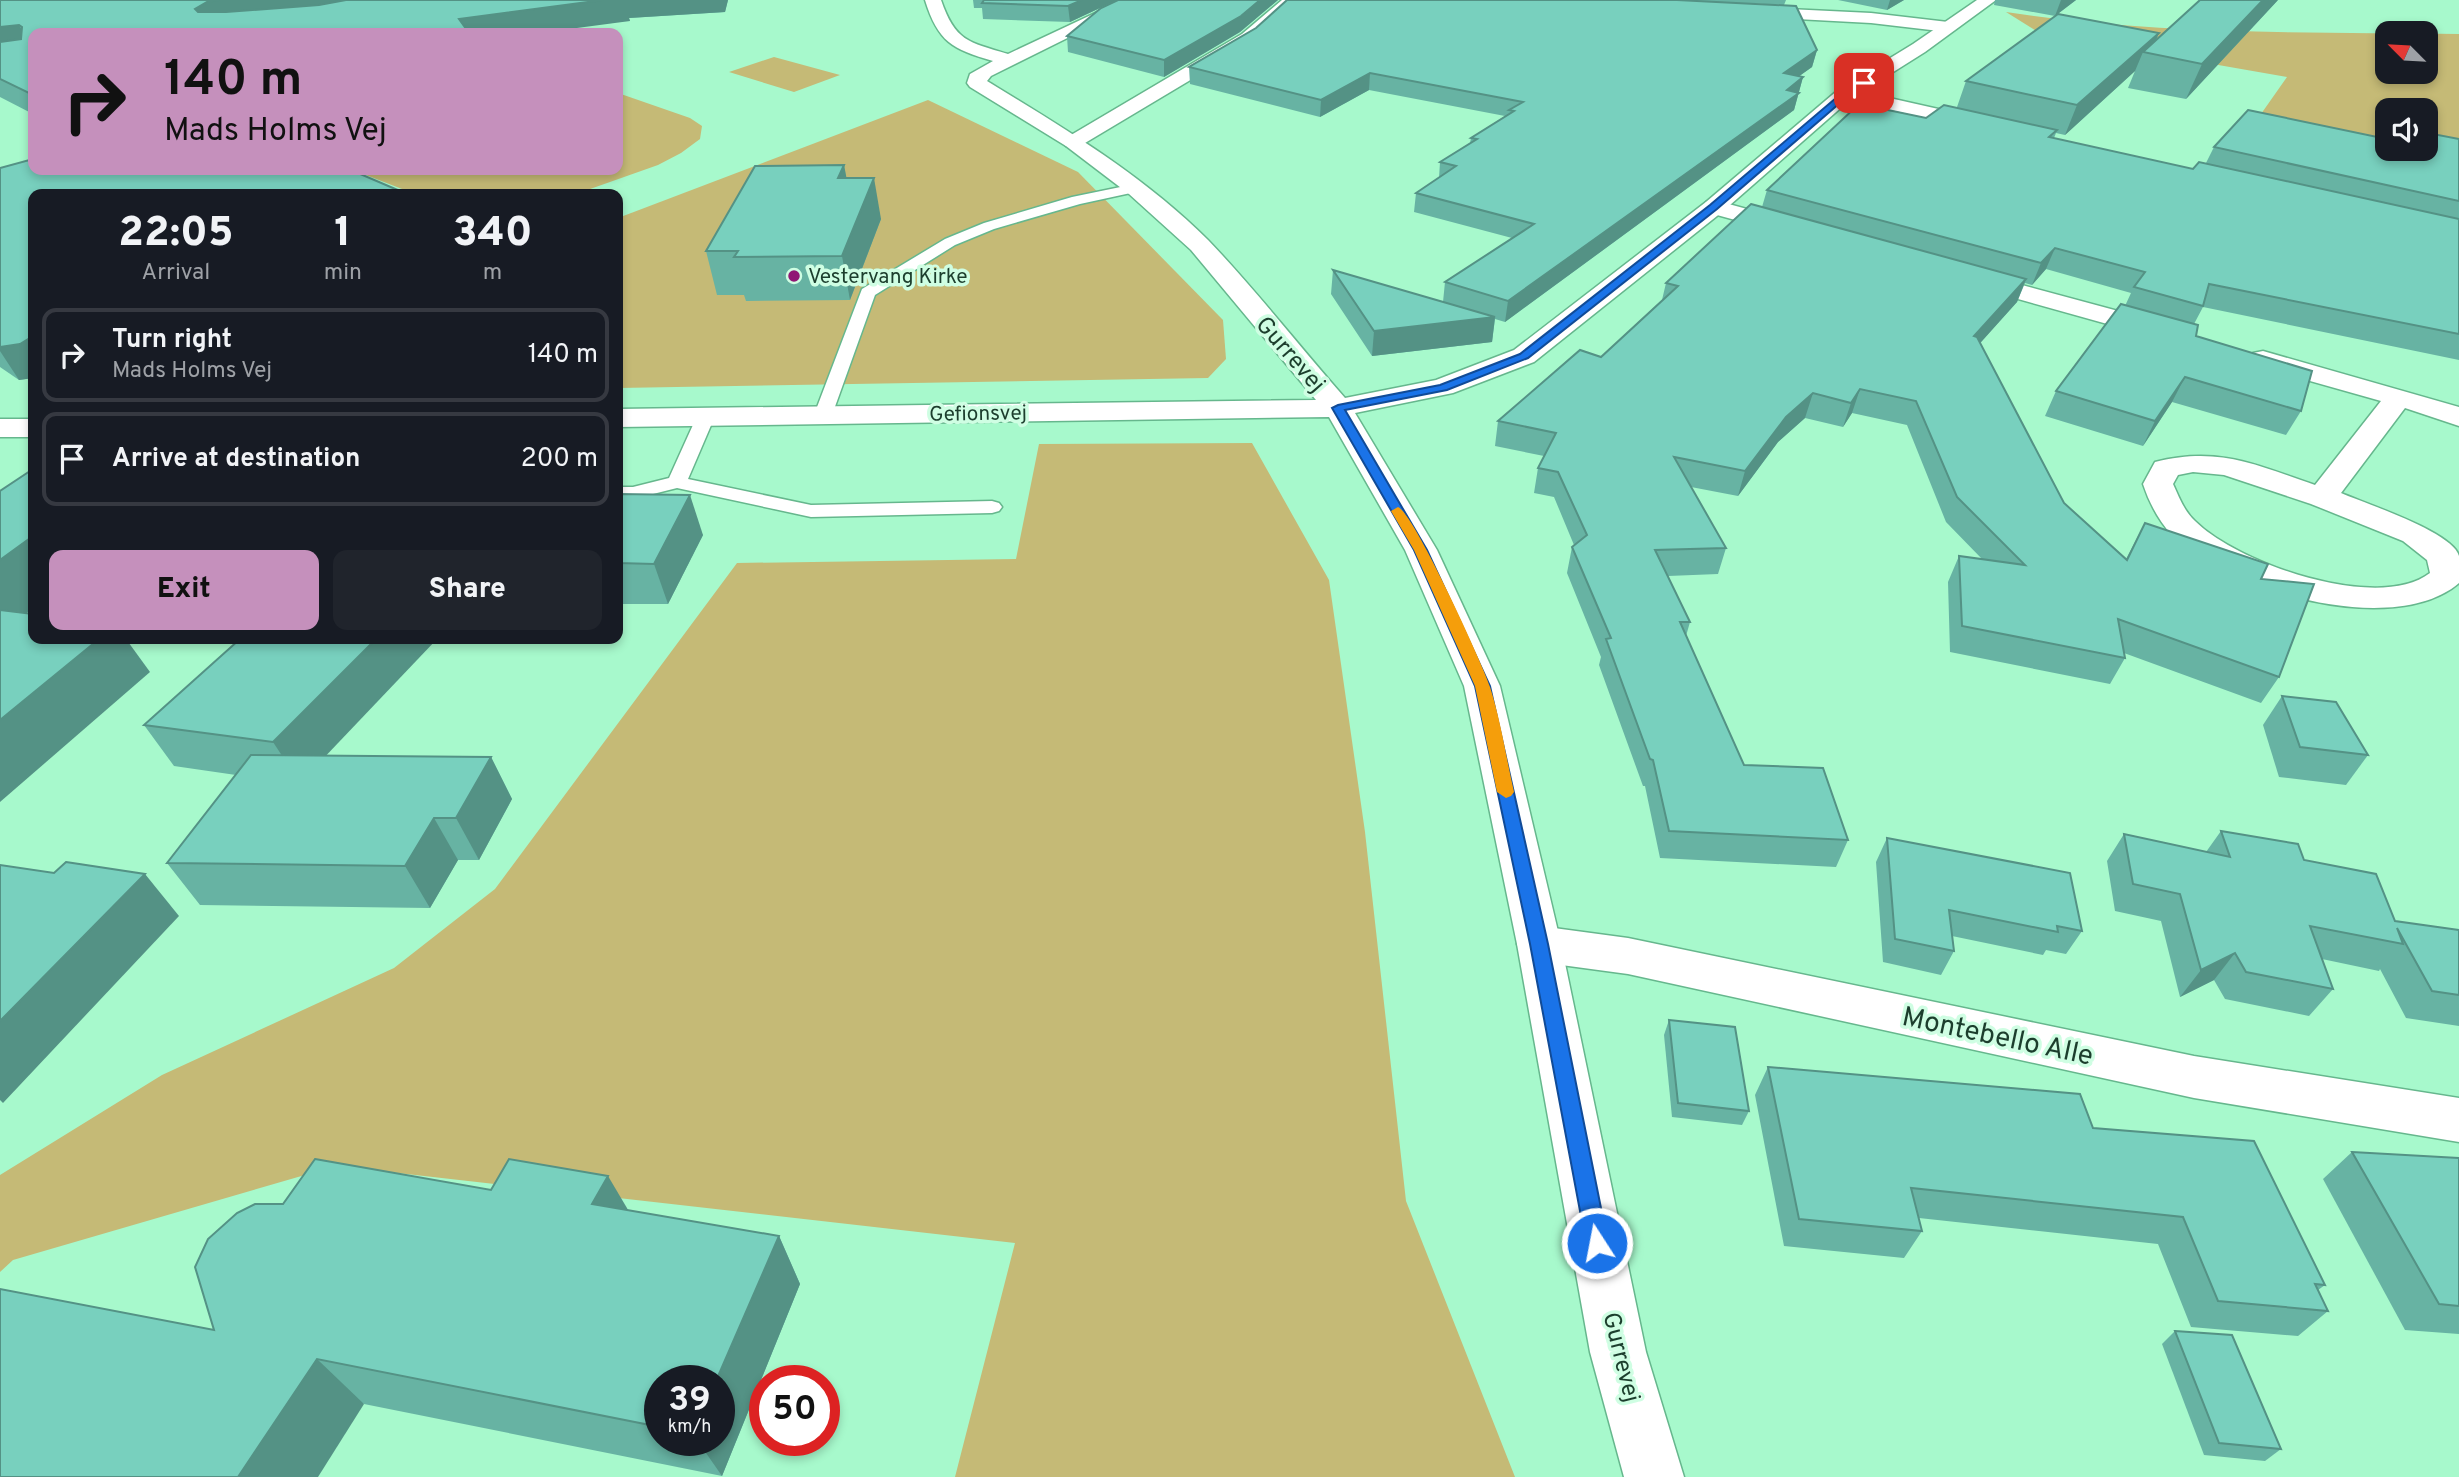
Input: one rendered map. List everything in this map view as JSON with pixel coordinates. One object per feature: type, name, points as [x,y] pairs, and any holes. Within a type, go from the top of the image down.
[{"type":"street","points":[[933,0],[944,29],[951,37],[967,46],[1009,60],[1136,0]]},
{"type":"street","points":[[1073,142],[1248,38],[1292,0]]},
{"type":"street","name":"Gefionsvej","points":[[623,418],[1338,408],[1443,387],[1524,356],[1714,207],[1845,94],[1919,48],[1988,0]]},
{"type":"street","points":[[1734,11],[1871,18],[1948,27]]},
{"type":"street","name":"Gurrevej","points":[[1009,60],[984,72],[977,78],[977,83],[1073,142],[1135,188],[1199,245],[1338,408],[1421,550],[1482,686],[1539,944],[1618,1352],[1654,1477]]},
{"type":"street","points":[[1845,94],[2007,131]]},
{"type":"street","points":[[1714,207],[1808,233]]},
{"type":"street","points":[[1942,270],[2184,337]]},
{"type":"street","points":[[2238,352],[2399,397],[2459,417]]},
{"type":"street","points":[[2322,497],[2399,397]]},
{"type":"street","points":[[0,428],[28,428]]},
{"type":"street","points":[[2193,463],[2228,466],[2322,497],[2414,534],[2442,555],[2447,576],[2427,591],[2383,599],[2339,595],[2283,581],[2226,557],[2188,532],[2167,508],[2158,484],[2166,468],[2193,463]]},
{"type":"street","name":"Montebello Alle","points":[[1539,944],[1628,956],[2194,1077],[2459,1120]]},
{"type":"lane","points":[[823,415],[868,292],[950,242],[989,226],[1077,200],[1135,188]]},
{"type":"lane","points":[[677,482],[706,416]]},
{"type":"lane","points":[[623,493],[677,482],[811,511],[992,507]]},
{"type":"shaded area","points":[[2006,12],[2175,29],[2375,33],[2375,84],[2438,84],[2438,34],[2459,34],[2459,155],[2438,151],[2438,98],[2375,98],[2375,138],[2261,114],[2287,77],[2041,34]]},
{"type":"shaded area","points":[[774,57],[840,75],[794,92],[729,72]]},
{"type":"shaded area","points":[[623,95],[690,118],[702,126],[700,139],[681,153],[658,165],[590,189],[402,189],[366,175],[623,175]]},
{"type":"shaded area","points":[[928,100],[1078,172],[1223,320],[1226,359],[1208,378],[623,388],[623,216]]},
{"type":"shaded area","points":[[1252,443],[1329,580],[1365,832],[1406,1201],[1515,1477],[955,1477],[1015,1243],[336,1166],[13,1260],[0,1272],[0,1175],[162,1075],[394,968],[495,889],[737,563],[1016,559],[1039,444]]},
{"type":"building","points":[[0,0],[219,0],[207,2],[195,9],[198,12],[226,12],[319,5],[346,0],[603,0],[459,19],[465,28],[28,28],[28,93],[0,79],[0,42],[21,39],[22,27],[0,27]]},
{"type":"building","points":[[984,0],[1082,0],[1068,6],[982,3]]},
{"type":"building","points":[[1118,0],[1260,0],[1241,16],[1164,60],[1067,36],[1101,8]]},
{"type":"building","points":[[1287,0],[1677,0],[1796,6],[1817,50],[1784,73],[1803,77],[1787,90],[1799,93],[1508,301],[1445,282],[1534,224],[1416,193],[1456,166],[1440,162],[1477,139],[1471,138],[1514,111],[1509,110],[1523,102],[1370,73],[1321,100],[1189,67],[1256,28]]},
{"type":"building","points":[[2200,0],[2263,0],[2202,64],[2143,52]]},
{"type":"building","points":[[2058,14],[2159,33],[2077,105],[1966,81]]},
{"type":"building","points":[[1859,104],[1926,118],[1944,105],[2057,130],[2049,137],[2193,169],[2199,162],[2459,219],[2459,334],[2209,284],[2203,306],[2134,287],[2145,272],[2055,248],[2041,263],[1767,190]]},
{"type":"building","points":[[2248,110],[2375,136],[2375,161],[2438,161],[2438,135],[2459,139],[2459,201],[2214,147]]},
{"type":"building","points":[[28,160],[28,175],[363,175],[395,189],[28,189],[28,339],[20,344],[0,347],[0,168]]},
{"type":"building","points":[[844,165],[838,178],[874,178],[842,256],[734,257],[738,251],[706,251],[755,166]]},
{"type":"building","points":[[1751,204],[2026,279],[1974,336],[1977,337],[2064,503],[2127,560],[2145,523],[2268,564],[2261,579],[2314,584],[2279,677],[2118,619],[2125,658],[1962,626],[1959,556],[2025,565],[1957,497],[1916,401],[1860,389],[1851,403],[1813,393],[1786,417],[1745,471],[1674,457],[1726,548],[1655,550],[1690,622],[1680,622],[1744,765],[1823,768],[1848,840],[1669,831],[1653,760],[1650,759],[1606,639],[1611,638],[1572,547],[1587,535],[1558,472],[1538,468],[1556,433],[1498,421],[1580,350],[1601,357],[1678,286],[1666,283]]},
{"type":"building","points":[[1333,270],[1495,317],[1374,331]]},
{"type":"building","points":[[2121,304],[2198,325],[2196,336],[2312,371],[2301,411],[2185,377],[2155,421],[2056,391]]},
{"type":"building","points":[[28,472],[28,540],[0,560],[0,491]]},
{"type":"building","points":[[623,494],[690,495],[654,564],[623,563]]},
{"type":"building","points":[[0,610],[28,613],[28,644],[93,644],[0,720]]},
{"type":"building","points":[[234,644],[371,644],[273,742],[144,725]]},
{"type":"building","points":[[2282,696],[2336,702],[2368,755],[2300,747]]},
{"type":"building","points":[[251,755],[491,757],[456,818],[434,818],[405,866],[167,863]]},
{"type":"building","points":[[2221,831],[2298,844],[2304,860],[2376,874],[2395,921],[2459,930],[2459,995],[2432,991],[2397,928],[2403,944],[2310,926],[2333,989],[2246,972],[2235,953],[2201,970],[2180,894],[2133,884],[2124,834],[2230,857]]},
{"type":"building","points":[[1887,838],[2070,873],[2082,931],[2057,926],[2058,932],[1949,910],[1954,951],[1895,939]]},
{"type":"building","points":[[66,862],[145,874],[0,1021],[0,865],[54,873]]},
{"type":"building","points":[[1669,1020],[1735,1027],[1749,1111],[1678,1103]]},
{"type":"building","points":[[1768,1067],[2080,1094],[2093,1128],[2254,1141],[2325,1285],[2315,1284],[2328,1311],[2218,1301],[2183,1217],[1911,1188],[1922,1231],[1799,1219]]},
{"type":"building","points":[[2352,1152],[2459,1158],[2459,1306],[2439,1304]]},
{"type":"building","points":[[315,1159],[491,1190],[509,1159],[608,1176],[592,1204],[779,1236],[723,1365],[644,1365],[644,1424],[317,1359],[238,1477],[0,1477],[0,1289],[214,1330],[195,1267],[208,1239],[237,1213],[255,1204],[283,1204]]},
{"type":"building","points":[[2175,1331],[2232,1335],[2281,1449],[2219,1443]]},
{"type":"slow traffic","points":[[1398,511],[1421,550],[1482,686],[1506,792]]},
{"type":"place","name":"Vestervang Kirke","points":[[794,276]]},
{"type":"route","points":[[1597,1243],[1539,944],[1482,686],[1421,550],[1338,408],[1443,387],[1524,356],[1714,207],[1845,94],[1864,83]]}]
